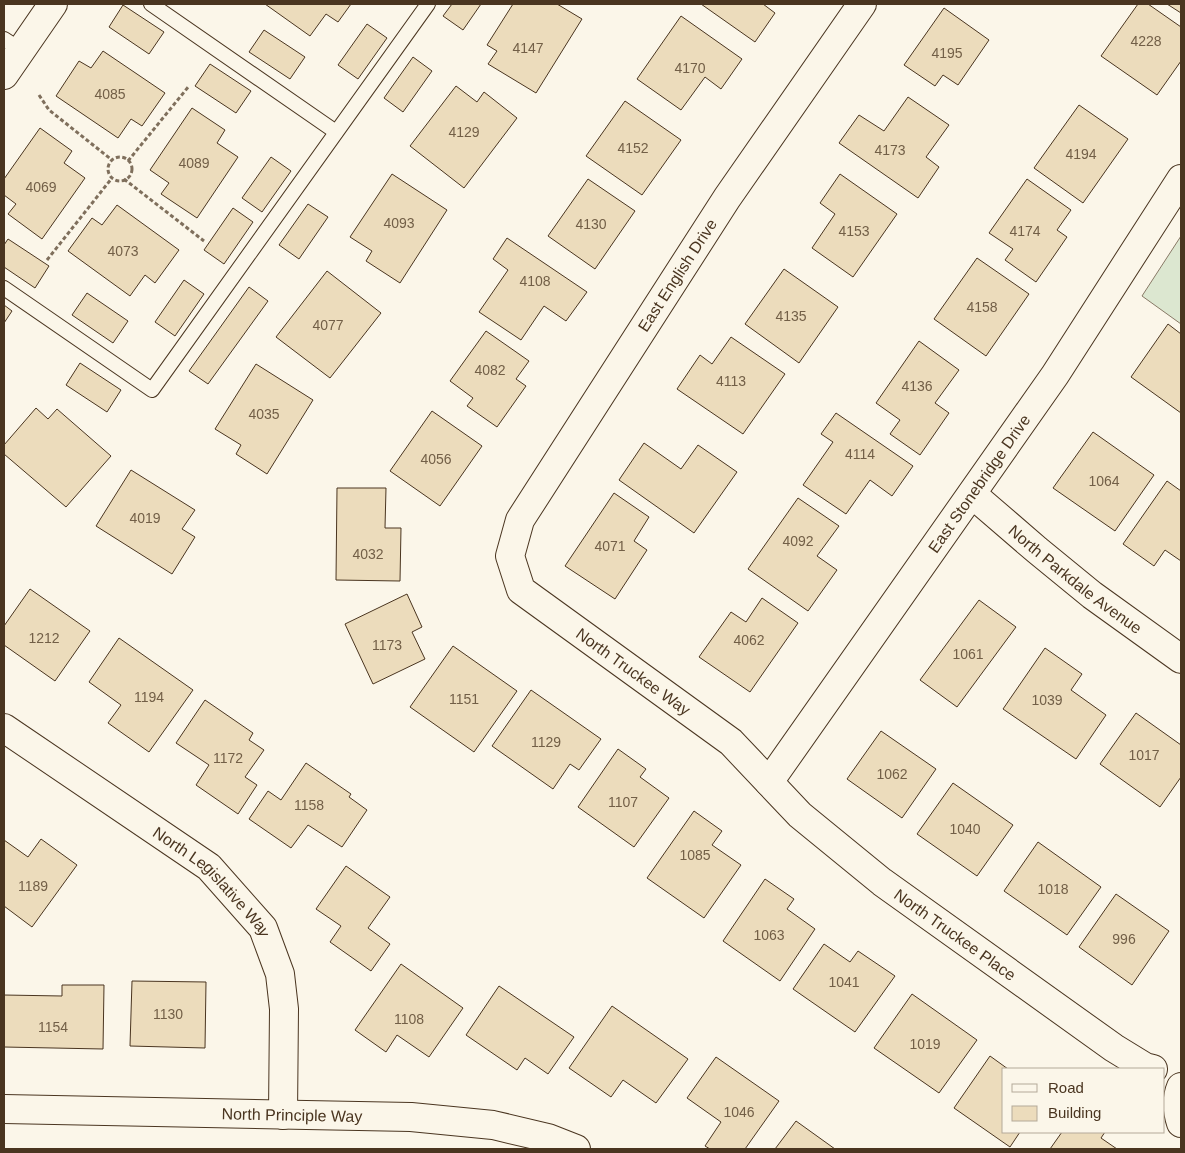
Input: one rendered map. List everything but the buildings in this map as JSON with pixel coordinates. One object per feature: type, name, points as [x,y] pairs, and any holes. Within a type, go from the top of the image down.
[{"type":"street","points":[[4,75],[12,44],[53,4]]},
{"type":"street","name":"East English Drive","points":[[510,556],[520,520],[525,512],[727,198],[862,4]]},
{"type":"street","name":"East Stonebridge Drive","points":[[769,782],[1055,375],[1181,180]]},
{"type":"street","name":"North Parkdale Avenue","points":[[972,494],[1092,595],[1181,659]]},
{"type":"street","name":"North Truckee Way","points":[[510,556],[521,590],[731,742],[769,782]]},
{"type":"street","name":"North Legislative Way","points":[[4,728],[209,868],[263,928],[280,974],[284,1009],[283,1115]]},
{"type":"street","name":"North Truckee Place","points":[[769,782],[800,815],[882,882],[1114,1048],[1149,1068]]},
{"type":"street","points":[[1165,1072],[1181,1076]]},
{"type":"street","points":[[1181,1087],[1178,1094],[1177,1112],[1181,1123]]},
{"type":"street","name":"North Principle Way","points":[[4,1109],[411,1117],[493,1125],[548,1138],[576,1149]]},
{"type":"lane","points":[[151,4],[336,132]]},
{"type":"lane","points":[[4,288],[152,390],[428,4]]},
{"type":"path","points":[[128,161],[189,86]]},
{"type":"path","points":[[39,95],[49,110],[112,160],[123,158],[128,161],[131,172],[124,180]]},
{"type":"path","points":[[112,160],[108,168],[112,178],[124,180],[204,241]]},
{"type":"path","points":[[47,260],[112,178]]},
{"type":"green space","points":[[1181,236],[1181,324],[1142,296]]}]
